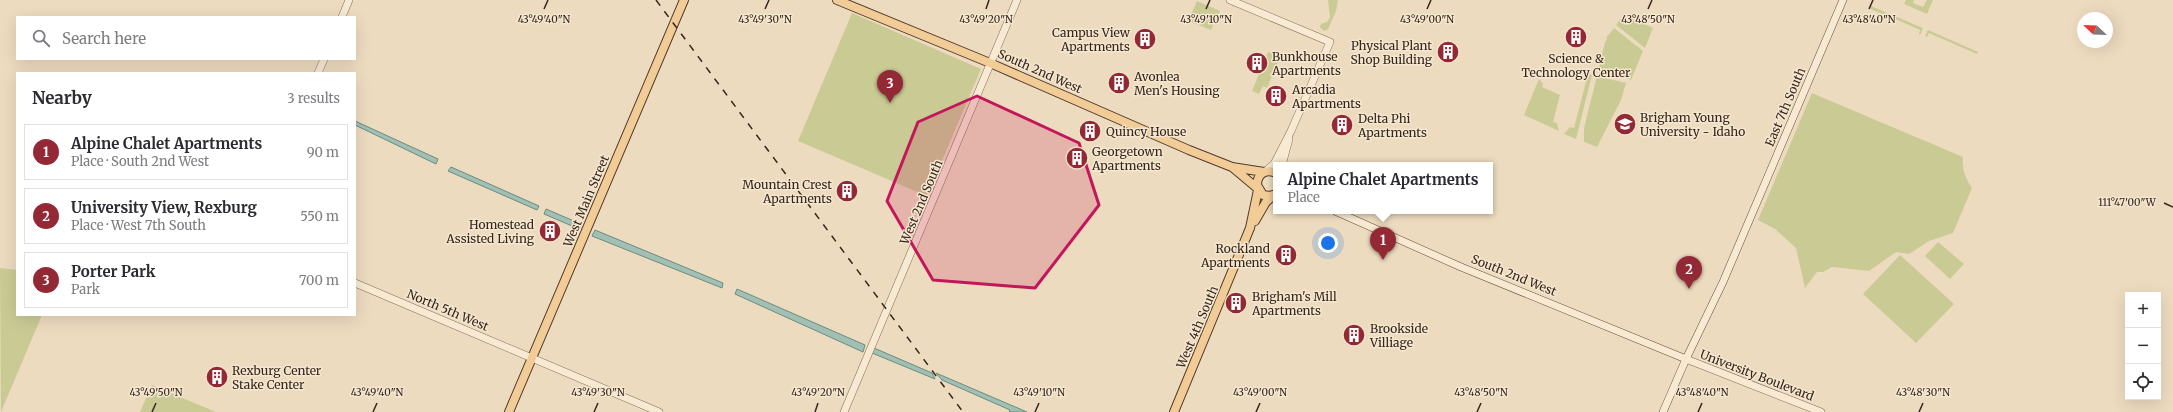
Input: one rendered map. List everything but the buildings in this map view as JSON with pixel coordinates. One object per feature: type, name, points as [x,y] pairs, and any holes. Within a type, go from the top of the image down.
[{"type":"main road","name":"West Main Street","points":[[509,412],[684,0]]},
{"type":"main road","name":"South 2nd West","points":[[837,0],[990,63],[1232,167],[1273,173]]},
{"type":"main road","name":"South 2nd West","points":[[1232,167],[1266,196],[1273,195]]},
{"type":"main road","name":"West 4th South","points":[[1250,228],[1258,189],[1258,179],[1265,172]]},
{"type":"main road","name":"West 4th South","points":[[1174,412],[1250,228],[1263,206],[1273,197]]},
{"type":"street","points":[[342,16],[349,0]]},
{"type":"street","name":"West 2nd South","points":[[844,412],[932,206],[1017,0]]},
{"type":"street","points":[[1230,0],[1330,42],[1291,131],[1275,162]]},
{"type":"street","name":"East 7th South","points":[[1663,412],[1686,359],[1720,288],[1843,0]]},
{"type":"street","points":[[318,72],[324,60]]},
{"type":"street","points":[[1283,162],[1291,131]]},
{"type":"street","points":[[1265,172],[1273,165]]},
{"type":"street","name":"South 2nd West","points":[[1342,214],[1461,267],[1686,359]]},
{"type":"street","name":"North 5th West","points":[[356,283],[659,412]]},
{"type":"street","name":"University Boulevard","points":[[1686,359],[1821,412]]},
{"type":"highlighted area","points":[[977,96],[1079,143],[1099,205],[1035,288],[933,280],[887,201],[918,122]]},
{"type":"green space","points":[[1328,0],[1338,0],[1336,11],[1328,29],[1324,31],[1320,27],[1321,24],[1327,22],[1330,17]]},
{"type":"green space","points":[[1906,0],[1914,0],[1913,3],[1923,7],[1927,0],[1933,0],[1927,14],[1904,4]]},
{"type":"green space","points":[[1197,1],[1220,11],[1211,30],[1188,21]]},
{"type":"green space","points":[[1871,6],[1923,28],[1920,35],[1920,30],[1891,17],[1889,20],[1887,19],[1887,16],[1870,9]]},
{"type":"green space","points":[[852,13],[981,69],[927,196],[798,141]]},
{"type":"green space","points":[[1624,15],[1653,28],[1645,48],[1616,25]]},
{"type":"green space","points":[[1614,28],[1643,51],[1631,80],[1625,78],[1625,76],[1617,77],[1618,74],[1613,73],[1610,75],[1610,72],[1606,71],[1605,74],[1598,72],[1607,39],[1606,38]]},
{"type":"green space","points":[[1928,30],[1978,52],[1977,54],[1929,33],[1927,37],[1925,36]]},
{"type":"green space","points":[[1268,52],[1274,54],[1276,59],[1279,60],[1267,88],[1263,86],[1259,94],[1252,91]]},
{"type":"green space","points":[[1588,74],[1592,75],[1576,139],[1564,134],[1570,127],[1574,128]]},
{"type":"green space","points":[[1597,76],[1626,83],[1621,100],[1597,147],[1584,142],[1584,128]]},
{"type":"green space","points":[[1539,79],[1543,84],[1542,87],[1560,95],[1553,122],[1557,123],[1559,131],[1524,115]]},
{"type":"green space","points":[[1812,93],[1963,157],[1964,173],[1972,188],[1953,233],[1929,241],[1909,254],[1896,252],[1869,271],[1832,267],[1823,272],[1817,272],[1805,288],[1796,248],[1775,229],[1758,220]]},
{"type":"green space","points":[[1938,242],[1964,264],[1950,279],[1925,256]]},
{"type":"green space","points":[[1900,255],[1954,304],[1916,343],[1863,294]]},
{"type":"green space","points":[[0,268],[16,270],[16,316],[42,316],[1,412]]},
{"type":"green space","points":[[152,385],[216,412],[140,412]]},
{"type":"shaded area","points":[[356,121],[438,159],[436,164],[356,125]]},
{"type":"shaded area","points":[[451,167],[539,206],[537,210],[448,171]]},
{"type":"shaded area","points":[[546,209],[581,224],[579,229],[544,214]]},
{"type":"shaded area","points":[[595,230],[723,283],[722,288],[592,236]]},
{"type":"shaded area","points":[[737,289],[865,345],[863,352],[735,294]]},
{"type":"shaded area","points":[[874,348],[932,373],[935,379],[872,353]]},
{"type":"shaded area","points":[[936,373],[1027,412],[1009,412],[1010,410],[942,380]]},
{"type":"railway","points":[[656,0],[963,412]]},
{"type":"place","name":"Science & Technology Center","points":[[1576,37]]},
{"type":"place","name":"Campus View Apartments","points":[[1145,39]]},
{"type":"place","name":"Physical Plant Shop Building","points":[[1448,52]]},
{"type":"place","name":"Bunkhouse Apartments","points":[[1257,63]]},
{"type":"place","name":"Avonlea Men's Housing","points":[[1119,83]]},
{"type":"place","name":"Arcadia Apartments","points":[[1276,96]]},
{"type":"place","name":"Porter Park","points":[[890,103]]},
{"type":"place","name":"Brigham Young University - Idaho","points":[[1625,124]]},
{"type":"place","name":"Delta Phi Apartments","points":[[1342,125]]},
{"type":"place","name":"Quincy House","points":[[1090,131]]},
{"type":"place","name":"Georgetown Apartments","points":[[1077,158]]},
{"type":"place","name":"Mountain Crest Apartments","points":[[847,191]]},
{"type":"place","name":"Homestead Assisted Living","points":[[550,231]]},
{"type":"place","name":"Rockland Apartments","points":[[1286,255]]},
{"type":"place","name":"Alpine Chalet Apartments","points":[[1383,260]]},
{"type":"place","name":"University View, Rexburg","points":[[1689,289]]},
{"type":"place","name":"Brigham's Mill Apartments","points":[[1236,303]]},
{"type":"place","name":"Brookside Villiage","points":[[1354,335]]},
{"type":"place","name":"Rexburg Center Stake Center","points":[[217,377]]}]
